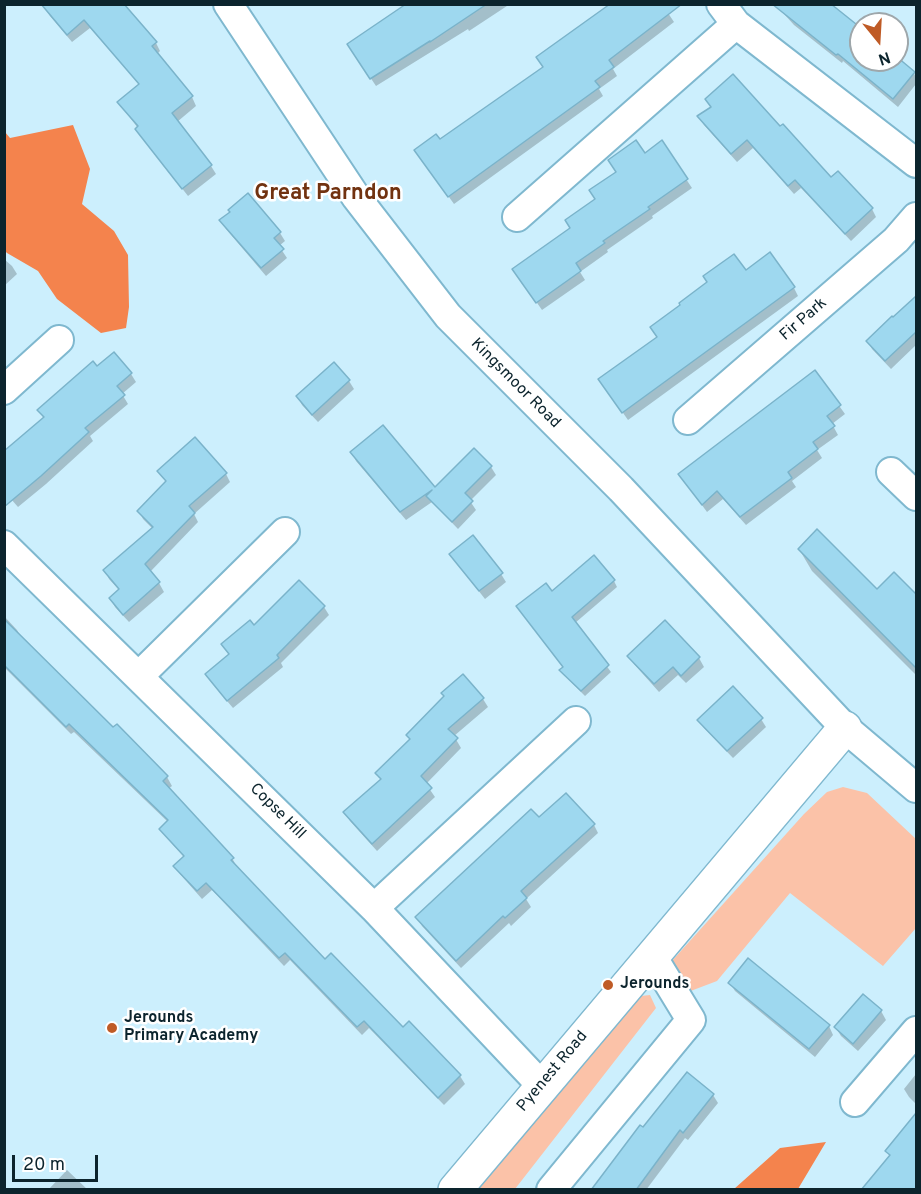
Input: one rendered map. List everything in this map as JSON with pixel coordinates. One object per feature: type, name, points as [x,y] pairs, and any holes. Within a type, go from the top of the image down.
[{"type":"street","name":"Kingsmoor Road","points":[[228,4],[356,197],[448,316],[621,489],[845,728],[916,788]]},
{"type":"street","points":[[517,217],[728,14],[916,163]]},
{"type":"street","name":"Fir Park","points":[[688,420],[896,240],[916,217]]},
{"type":"street","points":[[4,390],[59,340]]},
{"type":"street","points":[[891,472],[916,496]]},
{"type":"street","points":[[139,676],[285,532]]},
{"type":"street","name":"Copse Hill","points":[[4,545],[374,908],[542,1086]]},
{"type":"street","points":[[374,908],[576,721]]},
{"type":"street","name":"Pyenest Road","points":[[455,1190],[845,728]]},
{"type":"street","points":[[551,1190],[691,1020],[652,956]]},
{"type":"street","points":[[855,1102],[916,1031]]},
{"type":"shaded area","points":[[73,125],[90,169],[82,204],[114,231],[128,255],[129,307],[126,328],[101,333],[57,299],[38,271],[5,251],[5,132],[10,138]]},
{"type":"shaded area","points":[[843,787],[867,793],[916,839],[916,928],[883,966],[790,893],[717,981],[688,992],[671,962],[804,814],[827,792]]},
{"type":"shaded area","points":[[650,995],[656,1008],[515,1189],[478,1189],[641,996]]},
{"type":"shaded area","points":[[826,1142],[798,1189],[734,1189],[780,1148]]},
{"type":"building","points":[[41,4],[124,4],[157,42],[152,46],[193,96],[172,113],[212,165],[182,189],[135,129],[138,126],[117,102],[139,84],[84,20],[67,35]]},
{"type":"building","points":[[406,4],[487,4],[370,79],[347,44]]},
{"type":"building","points":[[610,4],[682,4],[609,60],[614,67],[595,81],[600,87],[448,197],[414,150],[436,134],[440,139],[543,67],[536,57]]},
{"type":"building","points":[[772,4],[831,4],[849,18],[849,63],[838,54],[836,55]]},
{"type":"building","points":[[909,67],[915,72],[893,99],[860,72],[909,72]]},
{"type":"building","points":[[733,74],[831,177],[838,171],[873,208],[845,234],[795,180],[788,186],[747,140],[731,154],[697,116],[711,107],[705,99]]},
{"type":"building","points":[[636,140],[645,153],[662,140],[688,179],[576,263],[581,271],[536,303],[512,269],[570,228],[565,220],[595,199],[589,190],[616,172],[608,160]]},
{"type":"building","points":[[248,193],[281,232],[274,238],[284,249],[261,268],[219,220]]},
{"type":"building","points":[[770,252],[795,287],[622,413],[598,379],[657,337],[650,327],[707,282],[703,276],[734,254],[746,270]]},
{"type":"building","points":[[916,296],[916,332],[885,361],[866,341]]},
{"type":"building","points":[[114,352],[132,373],[117,386],[125,395],[85,428],[89,432],[4,507],[4,451],[44,417],[37,410],[93,361],[97,366]]},
{"type":"building","points":[[334,362],[350,380],[312,415],[296,396]]},
{"type":"building","points":[[815,370],[841,405],[827,416],[835,426],[813,442],[818,449],[788,472],[792,478],[740,517],[717,491],[702,505],[678,474]]},
{"type":"building","points":[[383,425],[435,487],[474,448],[492,466],[465,493],[473,501],[452,522],[426,496],[432,490],[400,512],[350,452]]},
{"type":"building","points":[[195,437],[227,473],[189,506],[195,513],[145,564],[160,582],[123,615],[109,598],[119,589],[103,570],[153,527],[137,511],[166,481],[157,471]]},
{"type":"building","points":[[817,529],[877,589],[894,572],[916,594],[916,668],[798,549]]},
{"type":"building","points":[[473,535],[503,573],[479,591],[449,554]]},
{"type":"building","points":[[594,555],[615,580],[572,617],[609,665],[581,691],[559,670],[563,667],[516,606],[546,583],[552,591]]},
{"type":"building","points":[[299,580],[325,606],[277,655],[279,658],[227,701],[205,674],[229,654],[221,644],[250,620],[254,625]]},
{"type":"building","points":[[4,619],[113,727],[117,724],[168,776],[163,781],[234,858],[231,860],[325,959],[331,953],[403,1027],[409,1021],[461,1075],[438,1098],[364,1021],[357,1027],[285,953],[279,958],[206,883],[197,891],[173,866],[184,856],[159,829],[168,820],[69,724],[66,727],[4,665]]},
{"type":"building","points":[[665,620],[700,657],[681,676],[673,667],[654,684],[627,656]]},
{"type":"building","points":[[463,674],[484,698],[448,729],[458,738],[421,776],[432,788],[372,844],[343,812],[381,779],[375,773],[410,739],[406,735],[444,696],[441,693]]},
{"type":"building","points":[[733,686],[763,718],[727,751],[697,720]]},
{"type":"building","points":[[566,793],[595,824],[521,891],[527,898],[505,918],[503,916],[456,961],[415,917],[531,809],[539,817]]},
{"type":"building","points":[[748,958],[830,1025],[809,1049],[728,983]]},
{"type":"building","points":[[863,994],[882,1010],[853,1044],[834,1027]]},
{"type":"building","points":[[687,1072],[714,1094],[683,1133],[680,1130],[636,1190],[591,1190],[640,1125],[643,1127]]},
{"type":"building","points":[[916,1113],[916,1190],[861,1190],[890,1155],[885,1151]]},
{"type":"place","name":"Jerounds","points":[[608,985]]},
{"type":"place","name":"Jerounds Primary Academy","points":[[112,1028]]},
{"type":"district","name":"Great Parndon","points":[[328,195]]}]
